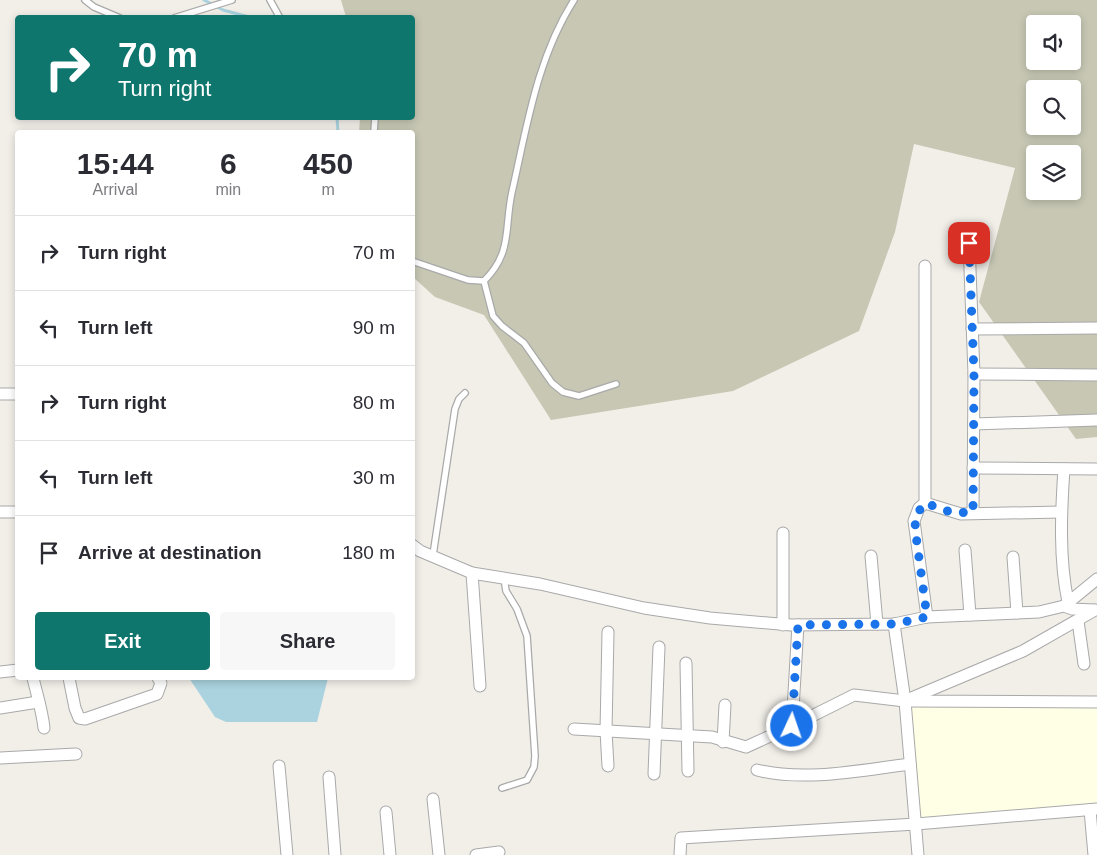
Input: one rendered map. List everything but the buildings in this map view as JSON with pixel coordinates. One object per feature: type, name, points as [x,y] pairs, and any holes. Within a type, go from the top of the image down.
[{"type":"street","points":[[969,243],[974,374],[973,512]]},
{"type":"street","points":[[924,266],[925,503]]},
{"type":"street","points":[[972,329],[1097,328]]},
{"type":"street","points":[[974,374],[1097,375]]},
{"type":"street","points":[[0,394],[15,394]]},
{"type":"street","points":[[974,424],[1097,420]]},
{"type":"street","points":[[973,468],[1097,469]]},
{"type":"street","points":[[1064,469],[1061,512],[1066,604],[1072,609],[1096,610]]},
{"type":"street","points":[[925,503],[953,513],[1061,512]]},
{"type":"street","points":[[925,503],[919,508],[914,521],[927,617]]},
{"type":"street","points":[[0,512],[15,512]]},
{"type":"street","points":[[783,533],[783,625]]},
{"type":"street","points":[[415,546],[472,573],[540,584],[644,608],[710,618],[783,625],[894,624],[927,617],[1039,612],[1066,604],[1097,579]]},
{"type":"street","points":[[965,550],[970,615]]},
{"type":"street","points":[[871,556],[877,624]]},
{"type":"street","points":[[1013,557],[1018,613]]},
{"type":"street","points":[[472,573],[480,686]]},
{"type":"street","points":[[905,700],[1023,651],[1096,610]]},
{"type":"street","points":[[1078,621],[1084,664]]},
{"type":"street","points":[[894,624],[905,700],[918,855]]},
{"type":"street","points":[[792,726],[798,625]]},
{"type":"street","points":[[608,632],[605,659],[608,766]]},
{"type":"street","points":[[654,774],[659,647]]},
{"type":"street","points":[[686,663],[688,772]]},
{"type":"street","points":[[0,672],[15,670]]},
{"type":"street","points":[[33,680],[38,702],[42,709],[44,728]]},
{"type":"street","points":[[69,680],[75,711],[80,718],[85,719],[157,694],[161,683],[159,680]]},
{"type":"street","points":[[574,729],[712,737],[723,742],[746,747],[854,695],[905,700],[1097,702]]},
{"type":"street","points":[[0,708],[38,702]]},
{"type":"street","points":[[723,742],[725,705]]},
{"type":"street","points":[[0,758],[76,754]]},
{"type":"street","points":[[757,770],[774,774],[805,775],[910,764]]},
{"type":"street","points":[[279,766],[288,855]]},
{"type":"street","points":[[328,777],[335,855]]},
{"type":"street","points":[[433,799],[439,855]]},
{"type":"street","points":[[680,855],[681,838],[916,824],[1093,809],[1094,855],[1088,855]]},
{"type":"street","points":[[386,812],[390,855]]},
{"type":"street","points":[[476,855],[499,852]]},
{"type":"lane","points":[[85,0],[94,7],[113,15]]},
{"type":"lane","points":[[184,15],[232,0]]},
{"type":"lane","points":[[270,0],[278,15]]},
{"type":"lane","points":[[415,262],[468,280],[484,281],[494,271],[504,253],[510,202],[544,57],[574,0]]},
{"type":"lane","points":[[484,281],[493,316],[502,326],[524,343],[552,383],[563,392],[579,396],[616,384]]},
{"type":"lane","points":[[433,555],[455,409],[459,399],[465,392]]},
{"type":"lane","points":[[502,788],[527,780],[534,767],[535,756],[527,636],[517,609],[506,591],[504,578]]},
{"type":"shaded area","points":[[341,0],[1097,0],[1097,437],[1076,439],[979,302],[1015,168],[914,144],[895,232],[859,331],[733,391],[551,420],[484,315],[435,297],[415,279],[415,130],[359,130],[360,120],[415,120],[415,15],[345,15]]},
{"type":"shaded area","points":[[1097,699],[1097,809],[916,824],[905,701]]},
{"type":"water","points":[[190,680],[328,680],[317,722],[226,722],[215,717]]},
{"type":"waterway","points":[[204,0],[223,10],[242,15]]},
{"type":"waterway","points":[[337,120],[338,130]]},
{"type":"route","points":[[792,726],[798,625],[894,624],[927,617],[914,521],[919,508],[925,503],[953,513],[973,512],[974,374],[969,243]]}]
